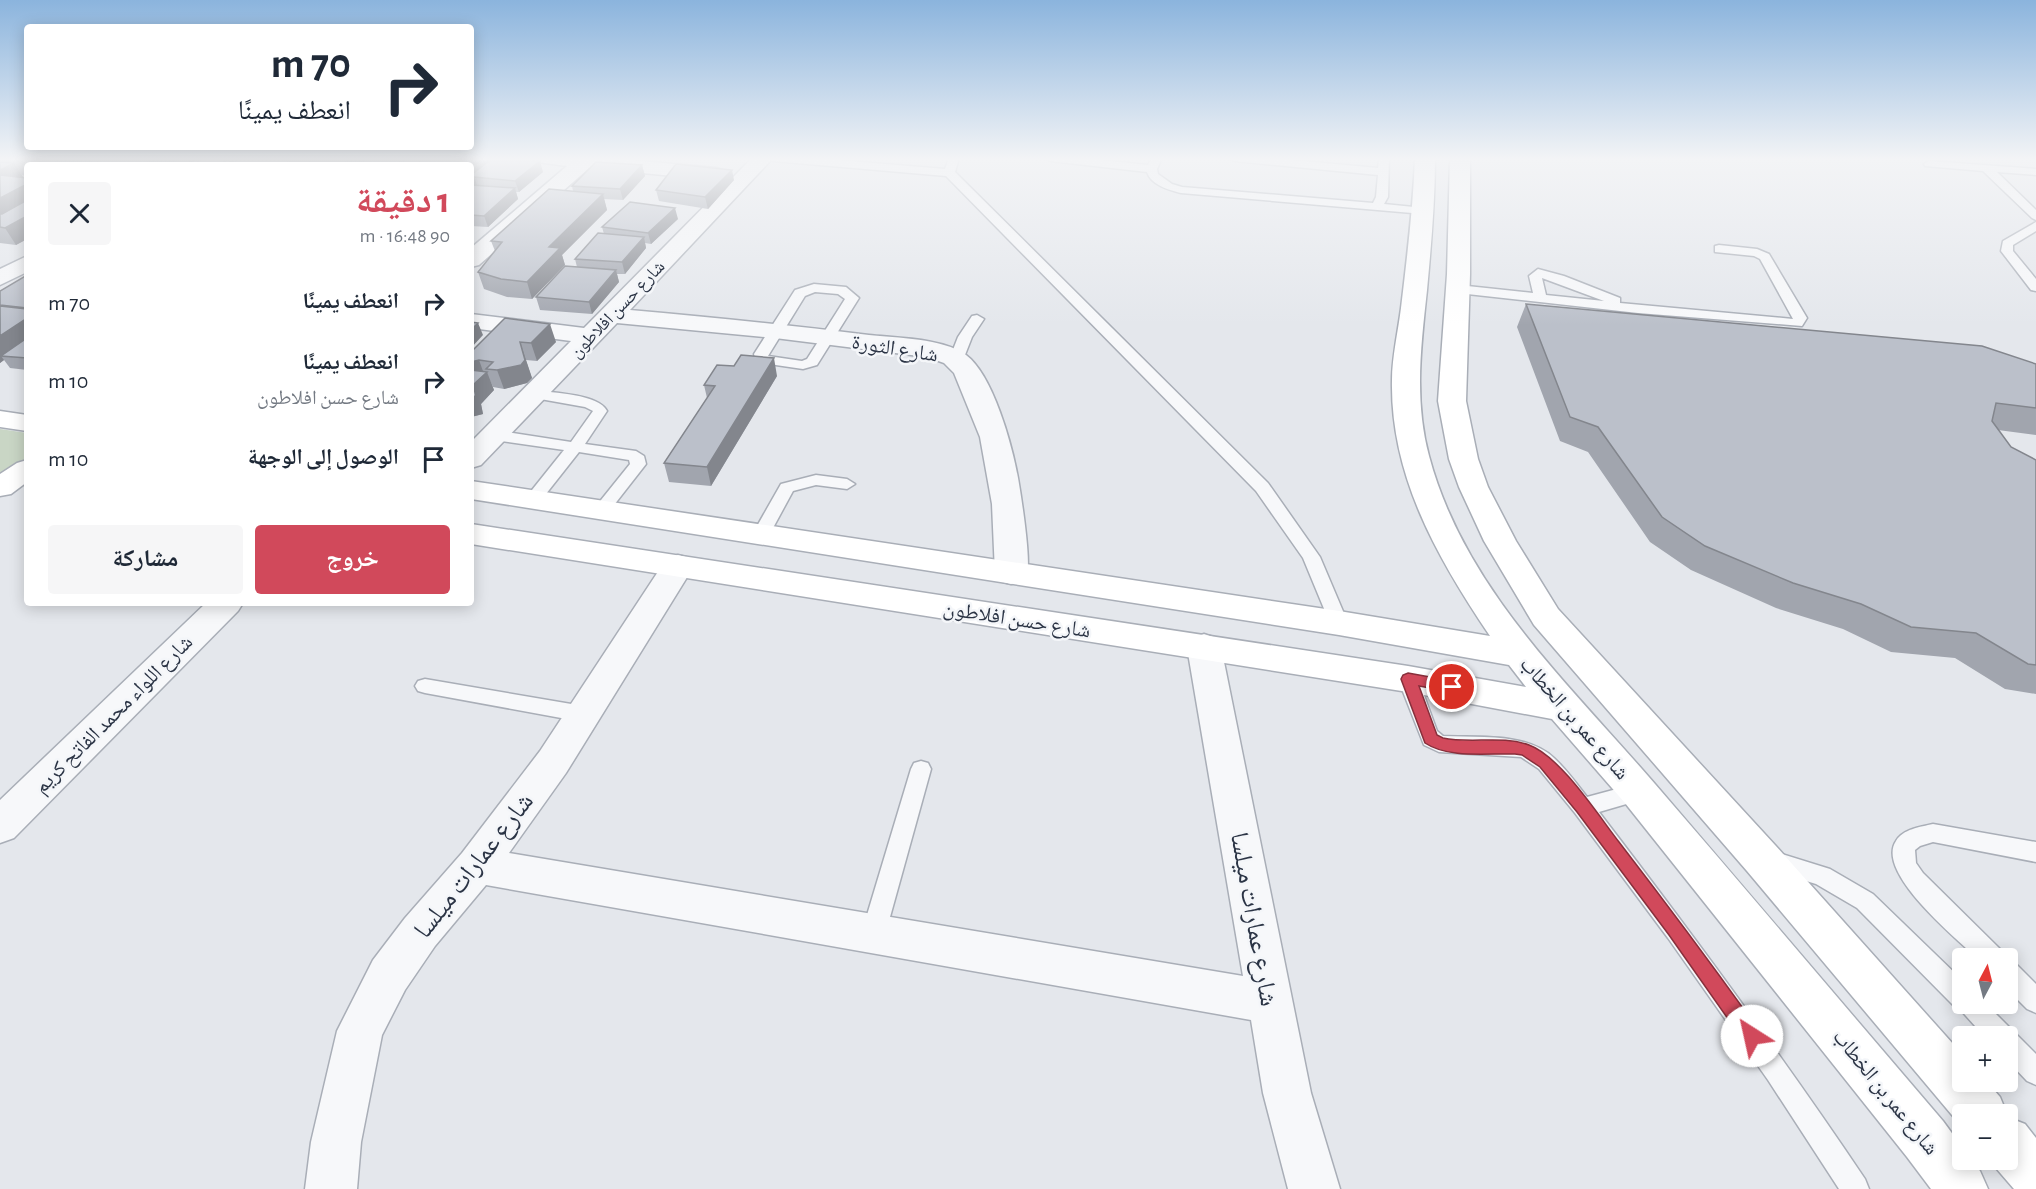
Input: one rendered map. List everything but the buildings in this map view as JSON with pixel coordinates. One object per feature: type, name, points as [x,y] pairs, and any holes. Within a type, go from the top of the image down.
[{"type":"street","points":[[475,252],[522,213]]},
{"type":"street","name":"شارع حسن افلاطون","points":[[474,456],[709,213]]},
{"type":"street","name":"شارع عمر بن الخطاب","points":[[1424,213],[1405,379],[1407,416],[1413,455],[1427,498],[1449,544],[1481,598],[1520,654],[1563,707],[1639,792],[1925,1139],[1962,1189]]},
{"type":"street","points":[[1459,213],[1452,401],[1466,464],[1480,500],[1498,536],[1546,617],[1761,858],[1974,1104]]},
{"type":"street","points":[[0,259],[24,263]]},
{"type":"street","points":[[0,278],[24,265]]},
{"type":"street","name":"شارع الثورة","points":[[610,315],[775,331],[930,350],[956,360],[971,379],[997,442],[1009,507],[1011,573]]},
{"type":"street","points":[[474,321],[591,336]]},
{"type":"street","points":[[0,418],[24,422]]},
{"type":"street","points":[[0,457],[24,461]]},
{"type":"street","points":[[0,487],[24,471]]},
{"type":"street","points":[[474,493],[601,510],[1339,623],[1520,654]]},
{"type":"street","points":[[694,569],[748,533]]},
{"type":"street","name":"شارع حسن افلاطون","points":[[474,534],[1408,679],[1563,707]]},
{"type":"street","name":"شارع عمارات ميلسا","points":[[331,1189],[336,1142],[360,1031],[395,967],[420,932],[477,866],[553,762],[583,714],[694,569]]},
{"type":"street","name":"شارع اللواء محمد الفاتح كريم","points":[[0,826],[223,606]]},
{"type":"street","name":"شارع عمارات ميلسا","points":[[1204,647],[1287,1093],[1314,1189]]},
{"type":"street","points":[[477,866],[1269,1002]]},
{"type":"street","points":[[2018,1155],[2036,1176]]},
{"type":"lane","points":[[989,213],[1262,487],[1311,557],[1339,623]]},
{"type":"lane","points":[[2036,226],[2007,244],[2007,251],[2036,287]]},
{"type":"lane","points":[[1458,290],[1797,323],[1800,318],[1765,257],[1757,253],[1719,249]]},
{"type":"lane","points":[[1541,299],[1535,276],[1538,273],[1560,279],[1638,309]]},
{"type":"lane","points":[[775,331],[802,291],[814,288],[841,290],[852,298],[829,338]]},
{"type":"lane","points":[[956,360],[965,337],[977,319]]},
{"type":"lane","points":[[532,500],[599,415],[598,407],[589,403],[534,394]]},
{"type":"lane","points":[[494,435],[632,454],[639,461],[601,510]]},
{"type":"lane","points":[[748,533],[787,488],[816,480],[847,484]]},
{"type":"lane","points":[[1408,679],[1431,738],[1439,744],[1526,750],[1546,763],[1583,807],[1676,930],[1777,1071],[1855,1189]]},
{"type":"lane","points":[[425,686],[583,714]]},
{"type":"lane","points":[[873,935],[921,769]]},
{"type":"lane","points":[[1583,807],[1639,792]]},
{"type":"lane","points":[[1983,948],[1915,882],[1905,866],[1902,852],[1907,841],[1918,835],[1933,832],[2036,852]]},
{"type":"lane","points":[[1761,858],[1822,876],[1865,901],[1952,987]]},
{"type":"lane","points":[[2018,983],[2036,1001]]},
{"type":"lane","points":[[1979,1014],[1991,1026]]},
{"type":"lane","points":[[2018,1053],[2036,1072]]},
{"type":"green space","points":[[0,429],[24,433],[24,468],[0,485]]},
{"type":"route","points":[[1452,687],[1408,679],[1426,731],[1431,738],[1439,744],[1448,746],[1526,750],[1537,755],[1546,763],[1583,807],[1676,930],[1752,1036]]}]
